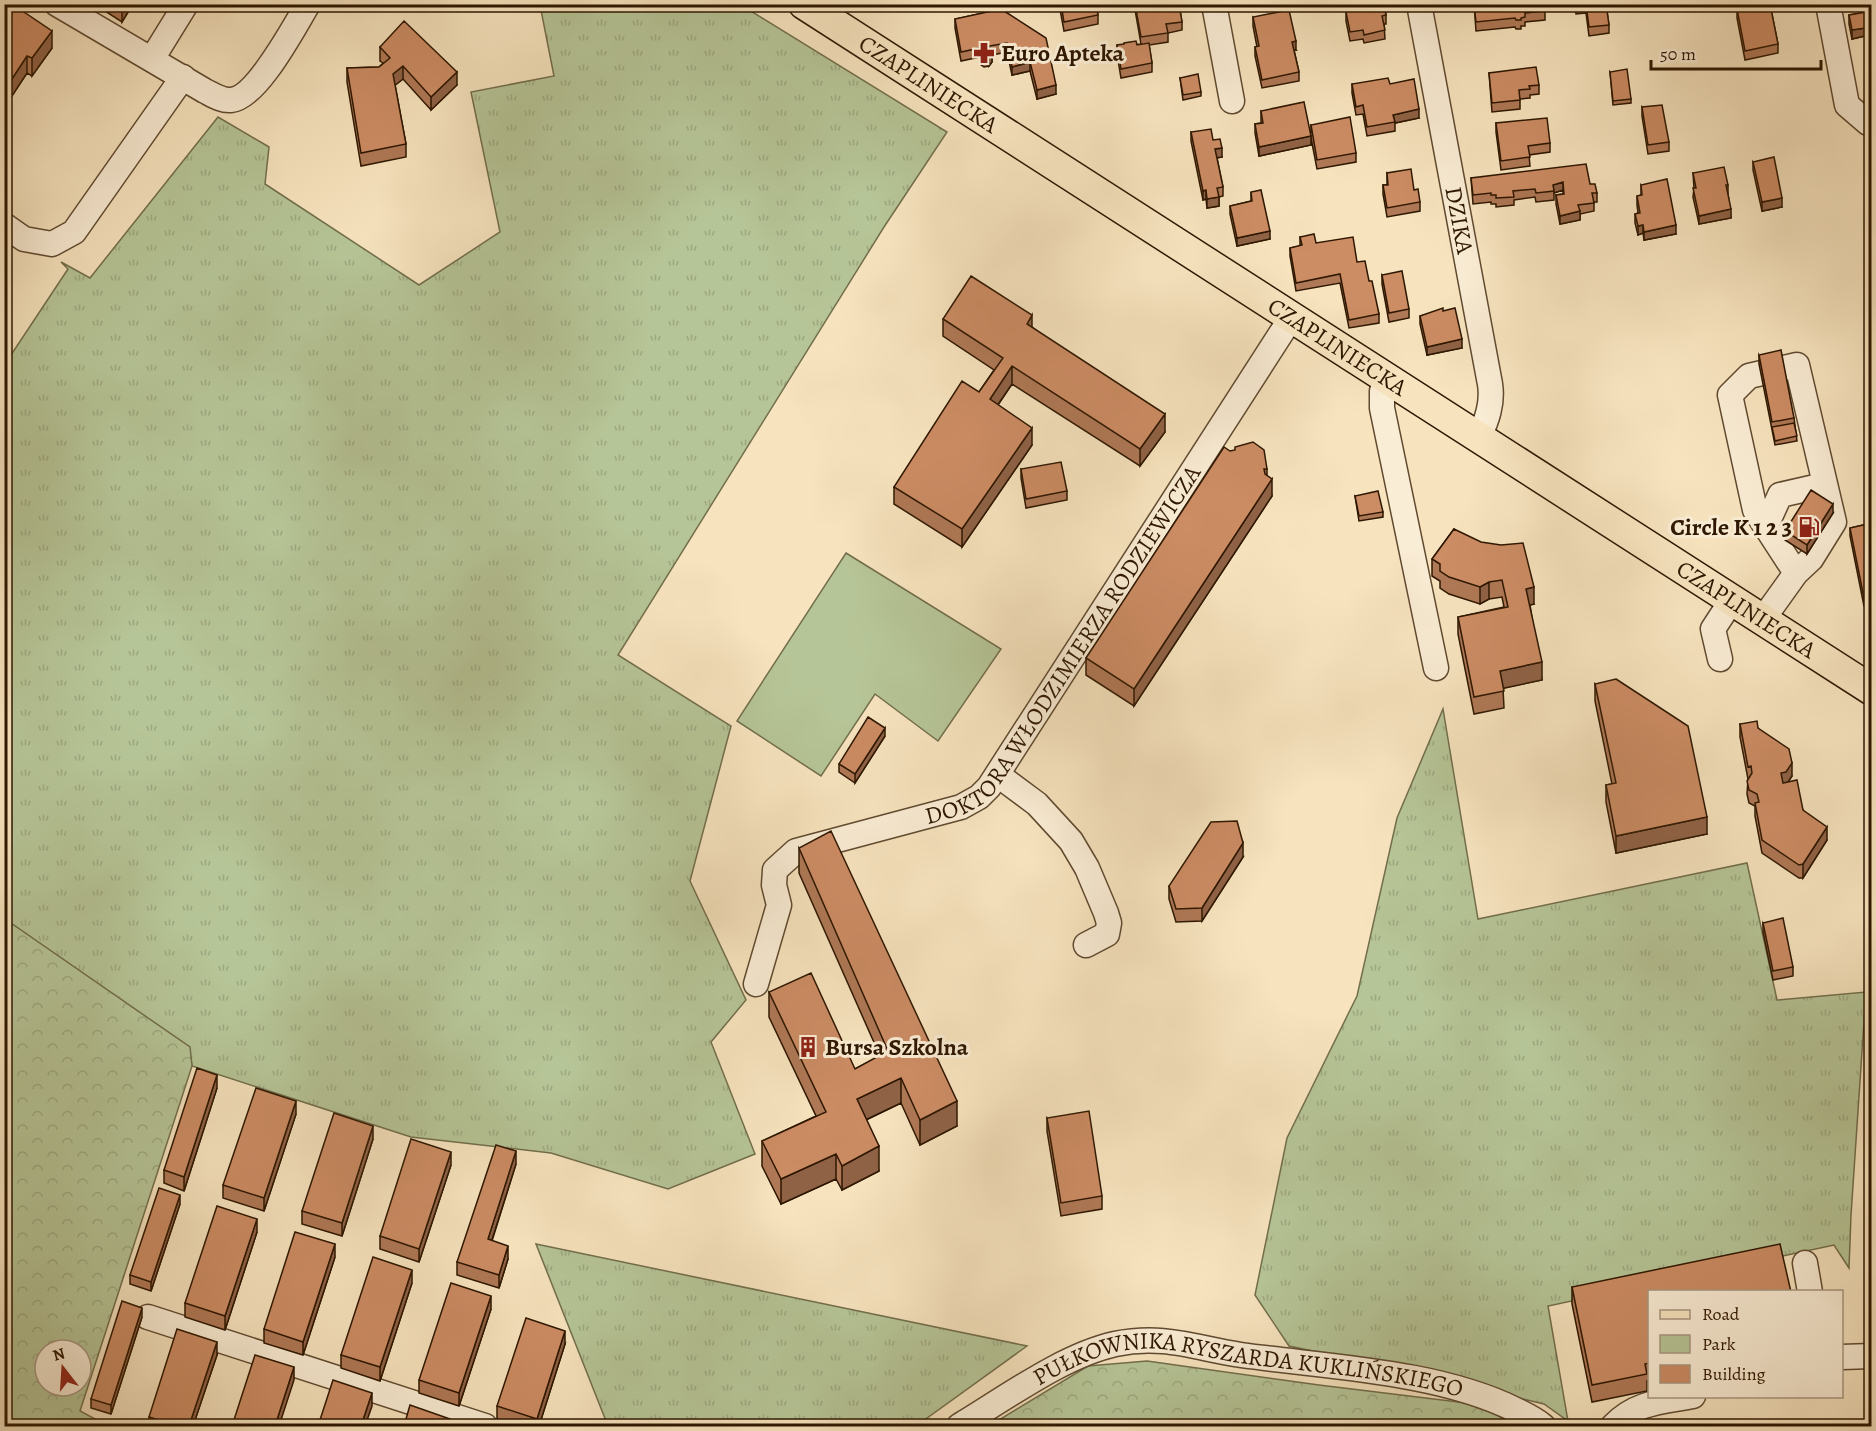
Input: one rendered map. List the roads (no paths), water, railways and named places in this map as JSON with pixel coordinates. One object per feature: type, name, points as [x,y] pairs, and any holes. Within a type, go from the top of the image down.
[{"type":"main road","name":"CZAPLINIECKA","points":[[804,4],[1872,690]]},
{"type":"street","points":[[57,4],[219,99],[231,100],[246,95],[262,76],[308,4]]},
{"type":"street","points":[[152,59],[186,4]]},
{"type":"street","points":[[1214,4],[1232,101]]},
{"type":"street","name":"DZIKA","points":[[1419,4],[1490,384],[1491,394],[1487,421],[1479,437]]},
{"type":"street","points":[[1828,4],[1847,105],[1872,124]]},
{"type":"street","points":[[4,225],[24,239],[52,244],[74,232],[183,77]]},
{"type":"street","name":"DOKTORA WŁODZIMIERZA RODZIEWICZA","points":[[756,984],[779,905],[774,885],[775,870],[795,851],[961,807],[980,797],[998,776],[1291,318]]},
{"type":"street","points":[[1763,619],[1796,573],[1811,559],[1834,522],[1797,365],[1749,376],[1730,395],[1755,510],[1796,573]]},
{"type":"street","points":[[1388,379],[1382,391],[1382,408],[1436,668]]},
{"type":"street","points":[[1766,526],[1780,495],[1824,485]]},
{"type":"street","points":[[1720,659],[1713,629],[1732,600]]},
{"type":"street","points":[[998,776],[1043,810],[1071,841],[1087,868],[1109,923],[1107,934],[1086,945]]},
{"type":"street","points":[[1805,1263],[1810,1290]]},
{"type":"street","points":[[148,1317],[485,1426]]},
{"type":"street","name":"PUŁKOWNIKA RYSZARDA KUKLIŃSKIEGO","points":[[959,1426],[1069,1360],[1114,1344],[1148,1340],[1181,1342],[1238,1354],[1382,1373],[1452,1387],[1493,1399],[1543,1426]]},
{"type":"street","points":[[1843,1357],[1872,1356]]},
{"type":"street","points":[[1613,1426],[1628,1412],[1643,1406],[1683,1398]]},
{"type":"place","name":"Euro Apteka","points":[[984,53]]},
{"type":"place","name":"Circle K 1 2 3","points":[[1809,527]]},
{"type":"place","name":"Bursa Szkolna","points":[[808,1047]]}]
